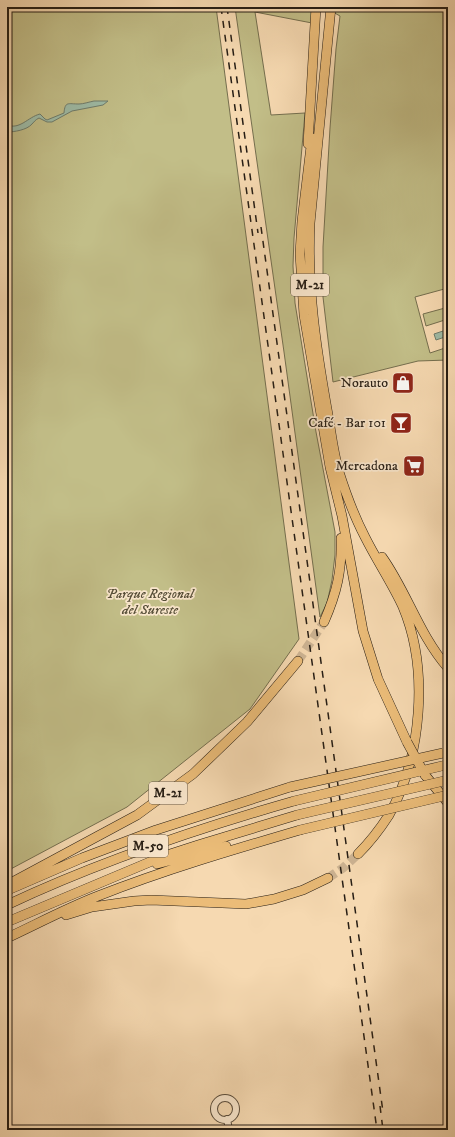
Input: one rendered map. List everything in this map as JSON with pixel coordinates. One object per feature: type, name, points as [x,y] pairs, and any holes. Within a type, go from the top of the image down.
[{"type":"highway","points":[[306,186],[316,7]]},
{"type":"highway","name":"M-21","points":[[324,622],[338,586],[342,555],[341,535],[304,315],[300,254],[306,186],[328,39],[326,7]]},
{"type":"highway","name":"M-21","points":[[331,7],[309,254],[310,291],[321,372],[339,469],[349,504],[364,536],[396,592],[404,610],[415,652],[419,695],[415,739],[408,767],[399,792],[375,837],[358,854]]},
{"type":"highway","points":[[328,39],[337,7]]},
{"type":"highway","name":"M-21","points":[[334,488],[342,516],[363,631],[378,679],[425,775],[448,803]]},
{"type":"highway","points":[[360,526],[392,570],[432,646],[448,668]]},
{"type":"highway","name":"M-21","points":[[7,884],[137,815],[193,774],[247,722],[298,661]]},
{"type":"highway","name":"M-50","points":[[7,890],[82,858],[156,830],[290,787],[446,752]]},
{"type":"highway","name":"M-50","points":[[7,905],[85,870],[159,842],[224,820],[294,801],[447,765]]},
{"type":"highway","name":"M-50","points":[[7,922],[164,856],[198,845],[297,815],[448,780]]},
{"type":"highway","name":"M-50","points":[[7,938],[68,908],[168,870],[300,830],[448,795]]},
{"type":"highway","points":[[137,867],[149,866],[200,852],[300,830]]},
{"type":"highway","points":[[30,927],[92,907],[116,903],[151,900],[224,904],[253,903],[274,899],[303,890],[328,878]]},
{"type":"street","points":[[448,1101],[448,1120]]},
{"type":"street","points":[[227,1119],[229,1130]]},
{"type":"green space","name":"Parque Regional del Sureste","points":[[7,7],[216,7],[299,639],[250,709],[127,807],[7,871]]},
{"type":"green space","points":[[235,7],[312,7],[312,23],[255,12],[271,115],[305,113],[294,238],[293,266],[295,303],[316,432],[335,532],[335,555],[332,580],[327,603],[320,617],[284,352]]},
{"type":"green space","points":[[324,7],[448,7],[448,288],[415,297],[430,353],[448,347],[448,360],[418,361],[333,382],[323,297],[323,247],[330,128],[340,16]]},
{"type":"green space","points":[[445,308],[448,319],[426,326],[423,314]]},
{"type":"shaded area","points":[[94,101],[108,101],[103,105],[72,111],[52,122],[47,122],[39,118],[27,128],[7,132],[7,125],[20,125],[40,114],[47,120],[64,113],[65,107],[68,104],[81,104]]},
{"type":"shaded area","points":[[446,330],[448,336],[436,340],[434,334]]},
{"type":"tunnel","points":[[298,661],[324,622]]},
{"type":"tunnel","points":[[328,878],[343,868],[358,854]]},
{"type":"railway","points":[[221,7],[377,1130]]},
{"type":"railway","points":[[227,7],[258,233]]},
{"type":"railway","points":[[261,227],[383,1112]]},
{"type":"railway","points":[[380,1106],[383,1130]]},
{"type":"place","name":"Norauto","points":[[403,383]]},
{"type":"place","name":"Café - Bar 101","points":[[401,423]]},
{"type":"place","name":"Mercadona","points":[[414,466]]}]
